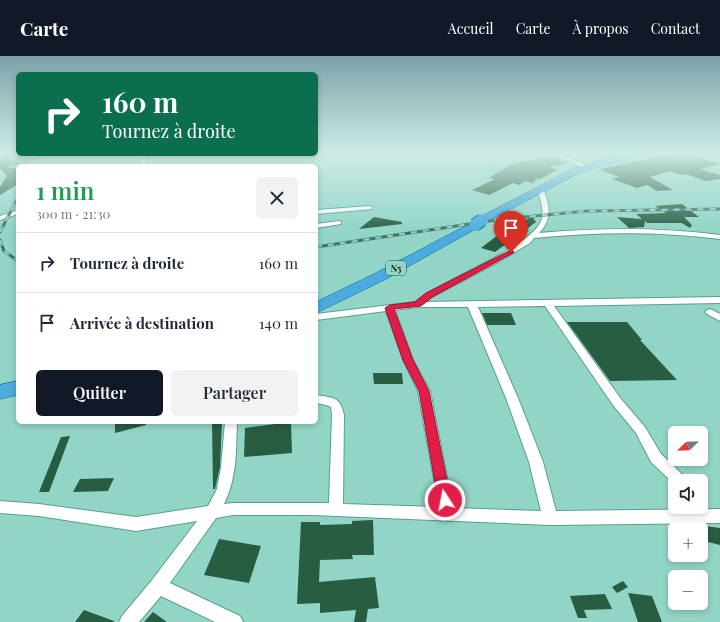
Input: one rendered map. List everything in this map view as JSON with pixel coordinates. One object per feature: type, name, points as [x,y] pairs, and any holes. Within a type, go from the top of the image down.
[{"type":"highway","name":"N5","points":[[318,307],[379,277],[556,180]]},
{"type":"highway","points":[[0,392],[16,388]]},
{"type":"street","points":[[418,304],[429,295],[511,252],[533,236],[541,227],[545,219],[546,206],[540,188]]},
{"type":"street","points":[[318,212],[370,208]]},
{"type":"street","points":[[0,218],[16,213]]},
{"type":"street","points":[[318,226],[339,223]]},
{"type":"street","points":[[533,236],[608,230],[685,233],[720,237]]},
{"type":"street","points":[[318,317],[418,304],[472,305],[720,300]]},
{"type":"street","points":[[547,303],[616,402],[641,430],[656,458],[673,474]]},
{"type":"street","points":[[472,305],[512,398],[536,462],[550,518]]},
{"type":"street","points":[[390,308],[408,360],[424,391],[447,513]]},
{"type":"street","points":[[710,312],[720,318]]},
{"type":"street","points":[[318,399],[336,404],[338,415],[336,510]]},
{"type":"street","points":[[128,622],[158,586],[213,511],[224,489],[227,474],[231,424]]},
{"type":"street","points":[[0,507],[39,510],[136,524],[213,511],[268,508],[447,513],[550,518],[668,513]]},
{"type":"street","points":[[708,513],[720,516]]},
{"type":"street","points":[[158,586],[234,622]]},
{"type":"shaded area","points":[[519,180],[540,180],[533,184]]},
{"type":"building","points":[[4,180],[16,180],[16,185],[0,195],[0,187]]},
{"type":"building","points":[[492,180],[535,180],[533,183],[525,181],[519,185],[513,183],[489,195],[472,190]]},
{"type":"building","points":[[616,180],[656,180],[673,190],[657,191],[647,185],[637,188]]},
{"type":"building","points":[[682,204],[699,217],[684,217],[692,225],[690,228],[682,223],[647,223],[645,221],[644,227],[629,228],[617,217],[642,219],[636,214],[666,213],[655,206]]},
{"type":"building","points":[[532,216],[536,222],[495,252],[481,248],[507,228],[511,230]]},
{"type":"building","points":[[374,217],[402,222],[402,224],[359,229]]},
{"type":"building","points":[[482,313],[511,313],[516,325],[487,325]]},
{"type":"building","points":[[567,322],[627,322],[642,340],[640,340],[677,380],[610,381]]},
{"type":"building","points":[[373,373],[402,373],[403,384],[374,384]]},
{"type":"building","points":[[115,424],[146,425],[115,433]]},
{"type":"building","points":[[212,424],[222,424],[220,467],[215,489],[213,489]]},
{"type":"building","points":[[276,424],[291,424],[292,453],[244,457],[245,428]]},
{"type":"building","points":[[70,436],[49,492],[39,492],[61,437]]},
{"type":"building","points":[[114,478],[108,491],[73,492],[80,479]]},
{"type":"building","points":[[373,520],[374,555],[352,555],[353,559],[320,560],[319,582],[375,577],[379,608],[368,609],[366,622],[354,622],[356,610],[320,613],[320,603],[297,604],[301,522],[320,522],[320,525],[352,524],[352,521]]},
{"type":"building","points":[[708,526],[720,528],[720,545],[708,542]]},
{"type":"building","points":[[219,539],[261,546],[249,583],[204,575]]},
{"type":"building","points":[[623,581],[628,587],[617,593],[612,587]]},
{"type":"building","points":[[628,593],[652,596],[662,622],[638,622]]},
{"type":"building","points":[[605,594],[612,609],[584,610],[587,618],[578,618],[570,596]]},
{"type":"building","points":[[84,610],[114,621],[114,622],[75,622]]},
{"type":"building","points":[[153,612],[167,622],[144,622]]},
{"type":"railway","points":[[12,208],[16,201]]},
{"type":"railway","points":[[0,232],[13,207]]},
{"type":"railway","points":[[318,247],[503,219],[587,211],[720,209]]},
{"type":"railway","points":[[0,240],[4,251],[16,260]]},
{"type":"route","points":[[445,500],[424,391],[408,360],[390,308],[418,304],[422,299],[429,295],[511,252]]}]
